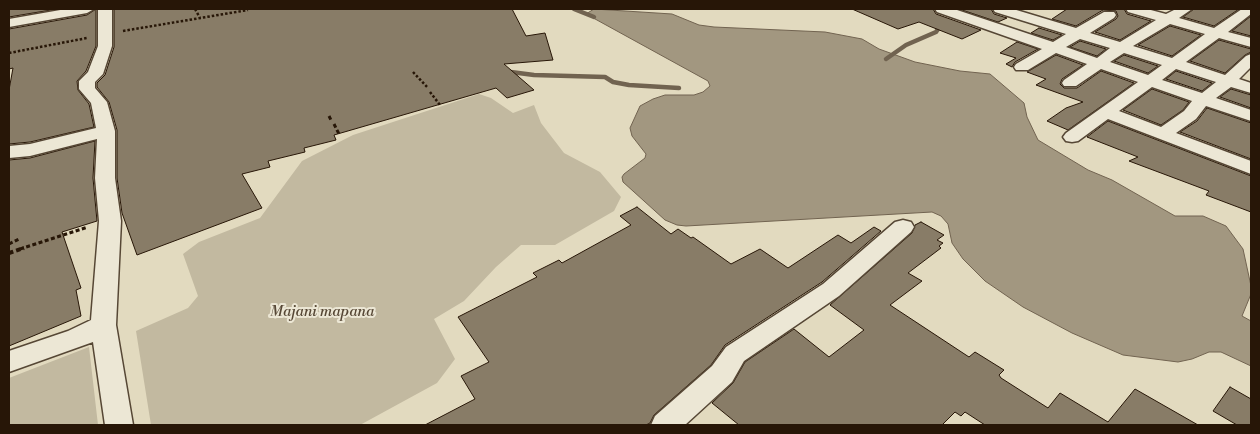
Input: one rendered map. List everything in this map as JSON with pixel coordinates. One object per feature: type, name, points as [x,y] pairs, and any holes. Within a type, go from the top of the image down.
[{"type":"street","points":[[9,23],[87,9]]},
{"type":"street","points":[[104,9],[105,46],[95,74],[87,85],[99,102],[106,131],[106,184],[110,220],[103,325],[119,425]]},
{"type":"street","points":[[942,9],[1009,33],[1128,43],[1239,77],[1251,88]]},
{"type":"street","points":[[970,9],[1032,18],[1051,14],[1099,64],[1251,116]]},
{"type":"street","points":[[1000,9],[1032,18],[1072,37]]},
{"type":"street","points":[[1133,9],[1251,43]]},
{"type":"street","points":[[1070,83],[1128,43],[1186,9]]},
{"type":"street","points":[[1226,9],[1247,11]]},
{"type":"street","points":[[1022,67],[1116,11]]},
{"type":"street","points":[[1072,137],[1247,11]]},
{"type":"street","points":[[1009,33],[1032,18]]},
{"type":"street","points":[[1163,134],[1190,115],[1204,100],[1239,77],[1251,59]]},
{"type":"street","points":[[1106,112],[1251,168]]},
{"type":"street","points":[[9,152],[30,150],[106,131]]},
{"type":"street","points":[[678,421],[722,374],[735,354],[831,290],[902,227]]},
{"type":"street","points":[[9,362],[77,338],[103,325]]},
{"type":"path","points":[[195,9],[200,18]]},
{"type":"path","points":[[9,53],[104,34],[248,10]]},
{"type":"path","points":[[413,72],[428,88]]},
{"type":"path","points":[[430,92],[440,105]]},
{"type":"path","points":[[329,116],[331,120]]},
{"type":"path","points":[[334,124],[339,134]]},
{"type":"path","points":[[9,250],[110,220]]},
{"type":"path","points":[[9,244],[19,239]]},
{"type":"green space","name":"Majani mapana","points":[[479,94],[491,98],[513,113],[534,105],[541,123],[564,153],[600,172],[621,197],[614,211],[555,245],[521,245],[496,267],[464,301],[434,319],[455,359],[437,383],[360,425],[151,425],[136,331],[188,308],[198,296],[183,254],[199,242],[260,218],[302,161],[353,135]]},
{"type":"green space","points":[[89,347],[98,425],[9,425],[9,378]]},
{"type":"shaded area","points":[[594,9],[672,14],[699,25],[714,27],[825,32],[862,39],[879,49],[915,62],[960,71],[990,74],[1024,103],[1027,117],[1038,140],[1088,170],[1112,180],[1175,216],[1203,216],[1226,226],[1243,249],[1251,286],[1251,294],[1242,316],[1251,321],[1251,366],[1221,352],[1209,352],[1178,362],[1123,355],[1072,333],[1023,307],[985,281],[963,259],[952,243],[948,224],[941,216],[932,212],[686,226],[677,225],[665,220],[623,182],[622,177],[624,174],[645,158],[646,154],[632,136],[630,128],[640,106],[653,99],[665,95],[694,95],[703,92],[710,86],[708,81],[586,14]]},
{"type":"building","points":[[9,9],[57,9],[9,17]]},
{"type":"building","points":[[96,9],[96,46],[86,71],[77,81],[78,90],[89,104],[94,127],[30,142],[9,144],[9,90],[13,68],[9,69],[9,29],[87,15]]},
{"type":"building","points":[[114,9],[512,9],[526,36],[545,33],[553,60],[504,64],[534,90],[507,98],[496,88],[334,135],[336,140],[304,148],[305,152],[268,161],[270,167],[242,174],[262,208],[137,255],[122,213],[117,178],[117,130],[109,102],[97,87],[97,83],[105,75],[114,47]]},
{"type":"building","points":[[852,9],[933,9],[936,14],[981,30],[962,39],[919,22],[898,29]]},
{"type":"building","points":[[959,9],[991,9],[994,14],[1007,18],[998,22]]},
{"type":"building","points":[[1067,9],[1124,9],[1127,14],[1151,21],[1120,40],[1095,32],[1116,19],[1118,16],[1116,11],[1103,10],[1076,26],[1052,19]]},
{"type":"building","points":[[1194,9],[1239,9],[1214,26],[1183,17]]},
{"type":"building","points":[[1251,16],[1251,36],[1232,31]]},
{"type":"building","points":[[1170,26],[1201,35],[1172,56],[1138,45]]},
{"type":"building","points":[[1039,28],[1062,35],[1053,40],[1031,33]]},
{"type":"building","points":[[1219,40],[1251,49],[1251,52],[1225,73],[1190,61]]},
{"type":"building","points":[[1080,41],[1106,49],[1097,56],[1070,47]]},
{"type":"building","points":[[1017,42],[1038,49],[1015,62],[1012,67],[1006,64],[1016,58],[1000,53]]},
{"type":"building","points":[[1056,55],[1083,65],[1062,79],[1060,84],[1064,88],[1077,88],[1101,71],[1134,83],[1068,130],[1047,121],[1066,108],[1083,102],[1036,85],[1046,79],[1027,72]]},
{"type":"building","points":[[1124,55],[1158,66],[1148,73],[1114,61]]},
{"type":"building","points":[[1176,71],[1212,83],[1202,91],[1166,79]]},
{"type":"building","points":[[1152,89],[1189,102],[1183,110],[1161,125],[1123,110]]},
{"type":"building","points":[[1231,89],[1251,95],[1251,108],[1220,97]]},
{"type":"building","points":[[1207,108],[1251,123],[1251,159],[1180,132],[1197,121]]},
{"type":"building","points":[[1108,121],[1251,176],[1251,212],[1206,195],[1209,191],[1129,161],[1138,157],[1087,137]]},
{"type":"building","points":[[95,141],[93,178],[97,221],[62,232],[81,288],[76,290],[81,316],[9,346],[9,160],[30,158]]},
{"type":"building","points":[[637,207],[671,234],[678,229],[691,238],[693,237],[731,264],[760,249],[788,268],[838,235],[851,243],[874,227],[881,231],[822,282],[725,345],[711,365],[654,415],[650,423],[646,425],[425,425],[475,399],[461,376],[489,362],[458,317],[537,277],[533,273],[559,260],[562,263],[631,225],[620,216]]},
{"type":"building","points":[[921,222],[944,235],[937,240],[943,243],[939,246],[941,248],[908,273],[922,281],[890,305],[969,357],[975,352],[1004,370],[999,375],[1001,378],[1048,408],[1060,393],[1108,422],[1135,389],[1198,425],[985,425],[965,412],[961,416],[955,412],[942,425],[739,425],[712,403],[733,383],[745,362],[794,329],[829,357],[864,330],[830,305],[912,233],[915,225]]},
{"type":"building","points":[[1230,387],[1251,399],[1251,425],[1237,425],[1213,411]]},
{"type":"waterway","points":[[574,9],[594,17]]},
{"type":"waterway","points":[[886,59],[906,45],[936,32],[940,26],[939,22]]},
{"type":"waterway","points":[[503,71],[534,75],[605,77],[613,82],[629,85],[679,88]]}]
